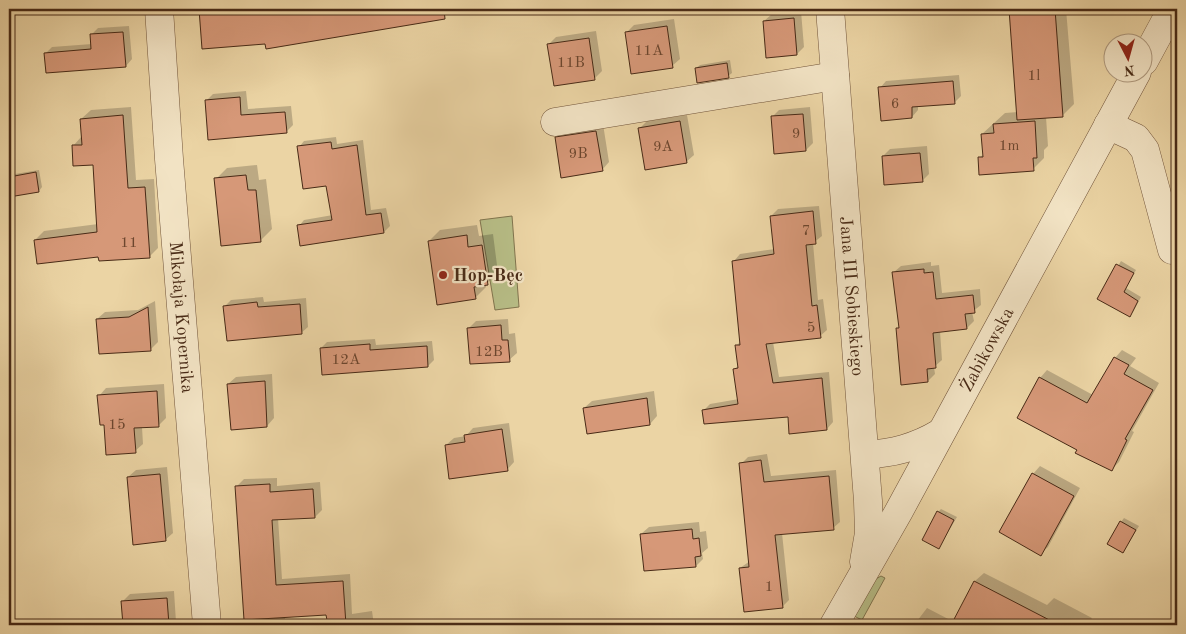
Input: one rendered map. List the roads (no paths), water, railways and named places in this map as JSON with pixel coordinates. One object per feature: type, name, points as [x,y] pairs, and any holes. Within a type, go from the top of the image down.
[{"type":"street","name":"Mikołaja Kopernika","points":[[159,9],[169,159],[207,625]]},
{"type":"street","name":"Jana III Sobieskiego","points":[[830,9],[865,456],[868,533],[859,581]]},
{"type":"street","points":[[1154,42],[1172,9]]},
{"type":"street","points":[[555,122],[835,76]]},
{"type":"street","name":"Żabikowska","points":[[834,625],[892,525],[940,433],[1132,82]]},
{"type":"street","points":[[1108,125],[1136,138],[1145,150],[1172,250]]},
{"type":"street","points":[[865,456],[910,448],[940,433]]},
{"type":"place","name":"Hop-Bęc","points":[[443,275]]}]
